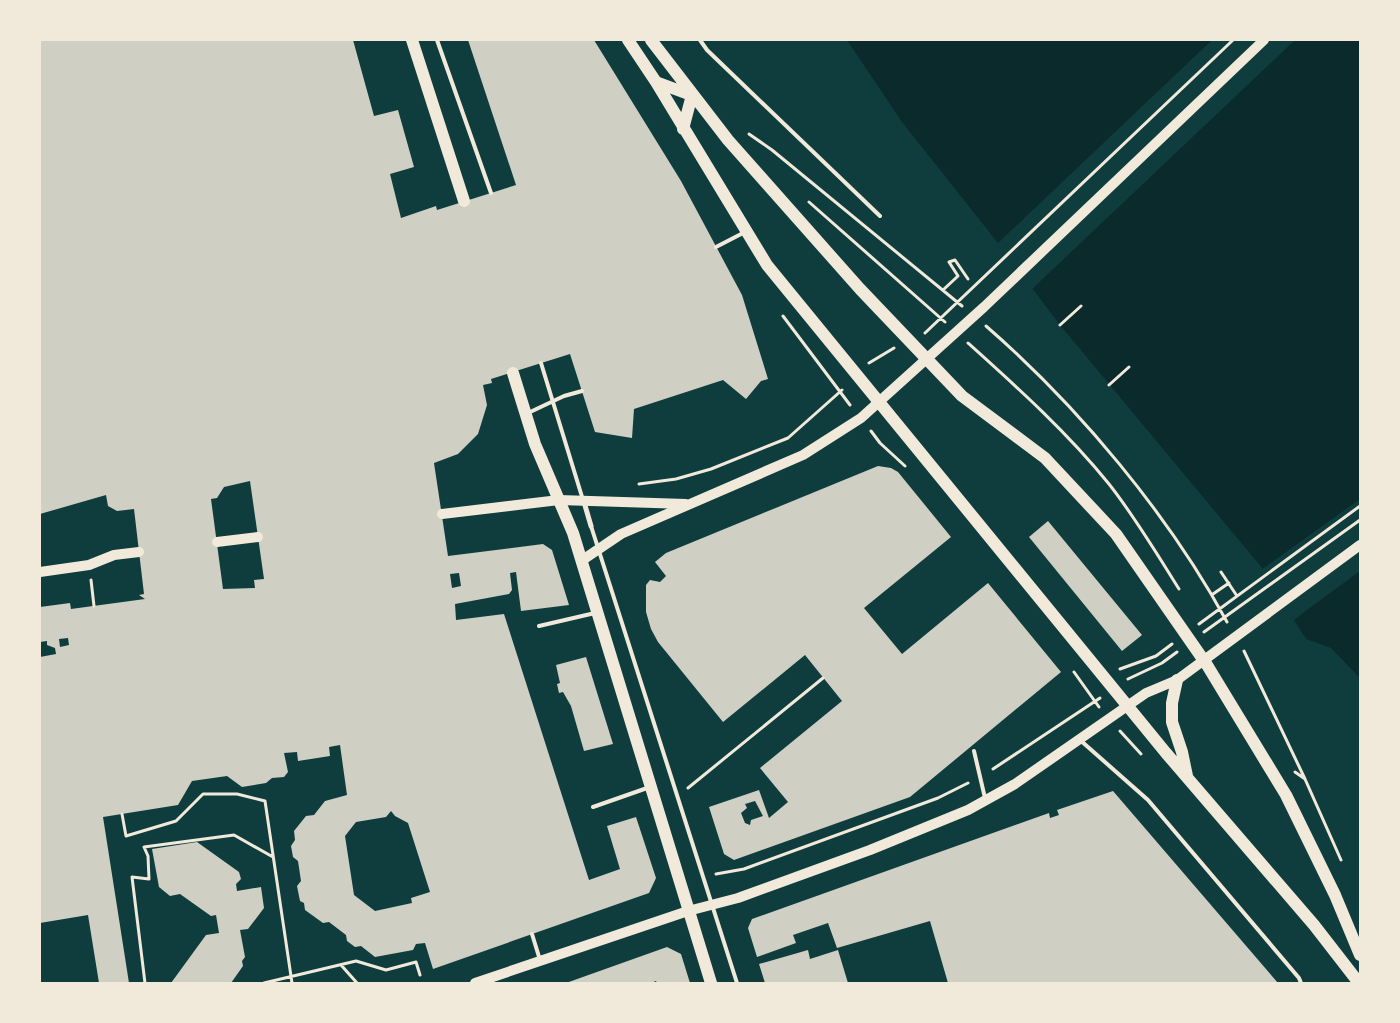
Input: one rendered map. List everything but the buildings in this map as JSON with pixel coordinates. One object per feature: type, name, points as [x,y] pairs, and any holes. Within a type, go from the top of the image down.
[{"type":"main road","points":[[412,40],[464,201]]},
{"type":"main road","points":[[628,40],[656,82],[767,266],[1187,776],[1314,925],[1359,983]]},
{"type":"main road","points":[[650,40],[728,140],[860,289],[962,396],[1045,458],[1116,534],[1206,665],[1286,795],[1335,895],[1360,954]]},
{"type":"main road","points":[[581,561],[621,534],[803,455],[861,418],[879,404],[955,333],[1264,40]]},
{"type":"main road","points":[[656,82],[692,95]]},
{"type":"main road","points":[[683,129],[692,95]]},
{"type":"main road","points":[[513,373],[535,444],[573,533],[711,983]]},
{"type":"main road","points":[[442,514],[558,500],[690,504]]},
{"type":"main road","points":[[217,542],[258,537]]},
{"type":"main road","points":[[475,983],[688,910],[738,898],[870,850],[968,810],[1015,784],[1080,740],[1128,704],[1146,693],[1178,680],[1360,545]]},
{"type":"main road","points":[[40,572],[90,565],[114,555],[139,552]]},
{"type":"main road","points":[[1178,680],[1172,703],[1172,722],[1182,752],[1187,776]]},
{"type":"street","points":[[584,502],[591,526]]},
{"type":"lane","points":[[437,40],[490,193]]},
{"type":"lane","points":[[700,40],[707,50],[880,216]]},
{"type":"lane","points":[[716,246],[746,232]]},
{"type":"lane","points":[[541,363],[584,502]]},
{"type":"lane","points":[[526,414],[552,401],[582,391]]},
{"type":"lane","points":[[591,526],[737,983]]},
{"type":"lane","points":[[539,626],[597,613]]},
{"type":"lane","points":[[1080,740],[1148,800],[1301,983]]},
{"type":"lane","points":[[974,751],[985,800]]},
{"type":"lane","points":[[593,807],[650,787]]},
{"type":"lane","points":[[532,934],[540,960]]},
{"type":"path","points":[[923,334],[1233,40]]},
{"type":"path","points":[[748,134],[772,150],[965,308]]},
{"type":"path","points":[[943,290],[958,276],[949,262],[955,260],[967,278]]},
{"type":"path","points":[[1060,325],[1081,306]]},
{"type":"path","points":[[979,321],[1008,345],[1084,424],[1156,511],[1213,594],[1230,627]]},
{"type":"path","points":[[872,361],[897,347]]},
{"type":"path","points":[[1109,384],[1129,367]]},
{"type":"path","points":[[634,484],[676,479],[711,469],[788,438],[841,391],[850,404]]},
{"type":"path","points":[[1194,628],[1360,506]]},
{"type":"path","points":[[1202,634],[1360,520]]},
{"type":"path","points":[[90,565],[94,606]]},
{"type":"path","points":[[1221,572],[1237,596]]},
{"type":"path","points":[[1213,594],[1229,583]]},
{"type":"path","points":[[1112,672],[1156,656],[1179,639]]},
{"type":"path","points":[[1239,643],[1305,779]]},
{"type":"path","points":[[1124,681],[1162,663],[1178,652]]},
{"type":"path","points":[[677,797],[822,678]]},
{"type":"path","points":[[744,869],[938,798],[981,776],[1039,740],[1094,702]]},
{"type":"path","points":[[122,814],[126,836],[176,821],[203,794],[237,794],[265,801],[292,983]]},
{"type":"path","points":[[145,983],[132,877],[149,879],[148,856],[144,847],[234,835],[274,857]]},
{"type":"path","points":[[264,983],[356,961],[386,970],[416,962],[420,975]]},
{"type":"path","points":[[341,964],[357,983]]},
{"type":"water","points":[[847,40],[1360,40],[1360,678],[1331,648],[1306,639],[1294,620],[1304,612],[1263,569],[1060,325],[902,122]]},
{"type":"pier","points":[[1212,40],[1295,40],[1031,290],[997,244]]},
{"type":"pier","points":[[1360,499],[1360,571],[1292,621],[1292,618],[1301,612],[1261,570]]}]
